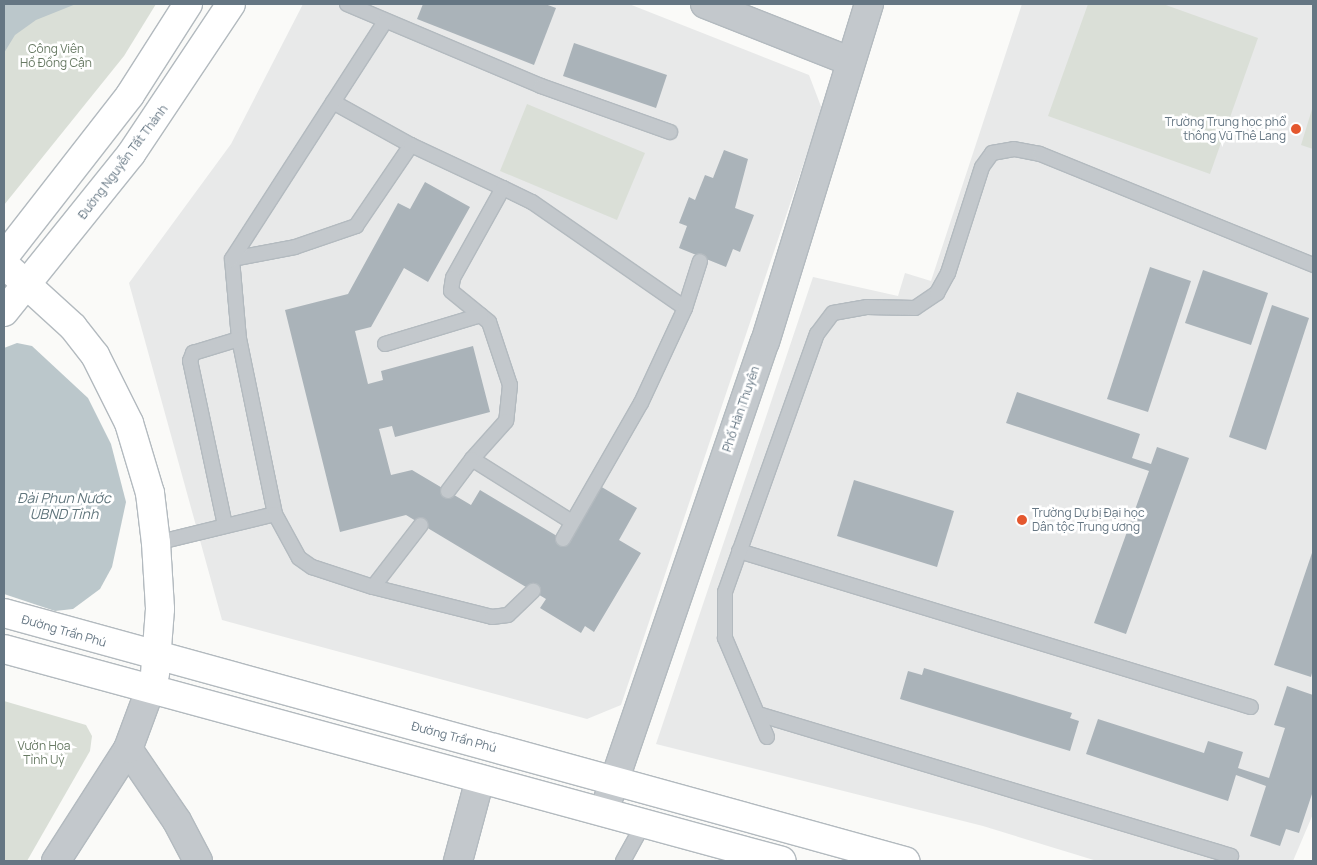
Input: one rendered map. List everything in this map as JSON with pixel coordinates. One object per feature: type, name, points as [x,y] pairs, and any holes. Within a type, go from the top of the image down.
[{"type":"main road","points":[[4,257],[119,109],[188,4]]},
{"type":"main road","name":"Đường Nguyễn Tất Thành","points":[[4,312],[30,285],[154,123],[231,4]]},
{"type":"main road","points":[[4,264],[30,285],[74,327],[114,388],[142,461],[156,543],[159,658],[150,690]]},
{"type":"main road","name":"Đường Trần Phú","points":[[4,613],[159,658],[613,779],[905,861]]},
{"type":"main road","points":[[4,649],[782,861]]},
{"type":"street","points":[[705,4],[850,61]]},
{"type":"street","name":"Phố Hàn Thuyên","points":[[604,811],[613,779],[765,342],[850,61],[870,4]]},
{"type":"street","points":[[56,861],[128,749],[150,690]]},
{"type":"street","points":[[128,749],[177,821],[198,861]]},
{"type":"street","points":[[458,861],[480,779]]},
{"type":"lane","points":[[347,4],[385,22],[541,86],[670,132]]},
{"type":"lane","points":[[385,22],[232,259],[239,339],[275,514],[299,558],[312,567],[373,587],[492,617],[508,615],[533,591]]},
{"type":"lane","points":[[333,102],[411,145],[532,202],[685,308]]},
{"type":"lane","points":[[232,259],[295,247],[356,226],[411,145]]},
{"type":"lane","points":[[767,737],[725,638],[725,592],[816,334],[833,314],[867,307],[915,308],[937,293],[948,273],[982,167],[992,153],[1014,149],[1040,154],[1313,265]]},
{"type":"lane","points":[[448,491],[472,459],[506,421],[511,406],[510,385],[494,333],[480,315],[456,299],[451,291],[453,278],[503,188]]},
{"type":"lane","points":[[563,540],[640,403],[685,308],[700,261]]},
{"type":"lane","points":[[385,344],[480,315]]},
{"type":"lane","points":[[225,525],[190,361],[194,353],[239,339]]},
{"type":"lane","points":[[472,459],[572,522]]},
{"type":"lane","points":[[156,543],[275,514]]},
{"type":"lane","points":[[373,587],[422,525]]},
{"type":"lane","points":[[740,551],[1251,707]]},
{"type":"lane","points":[[758,714],[1231,856]]},
{"type":"lane","points":[[623,861],[644,822]]},
{"type":"shaded area","points":[[303,4],[629,4],[809,75],[822,109],[621,705],[587,719],[222,620],[129,283],[231,144]]},
{"type":"shaded area","name":"Trường Dự bị Đại học Dân tộc Trung ương","points":[[1022,4],[1313,4],[1313,814],[1293,861],[1097,861],[983,826],[656,744],[813,277],[898,296],[905,273],[931,281]]},
{"type":"green space","name":"Công Viên Hồ Đồng Cận","points":[[4,4],[156,4],[124,56],[4,205]]},
{"type":"green space","points":[[1088,4],[1163,4],[1258,38],[1210,174],[1048,116]]},
{"type":"green space","points":[[527,104],[645,153],[617,220],[500,171]]},
{"type":"green space","points":[[1313,106],[1313,149],[1301,145]]},
{"type":"green space","name":"Vườn Hoa Tỉnh Uỷ","points":[[4,701],[86,725],[92,736],[90,751],[27,861],[4,861]]},
{"type":"water","points":[[4,4],[76,4],[36,20],[15,35],[4,53]]},
{"type":"water","name":"Đài Phun Nước UBND Tỉnh","points":[[17,343],[32,346],[88,398],[111,444],[126,502],[112,567],[100,589],[73,609],[55,611],[4,594],[4,348]]},
{"type":"building","points":[[423,4],[545,4],[556,8],[534,65],[417,19]]},
{"type":"building","points":[[574,43],[667,75],[656,108],[563,76]]},
{"type":"building","points":[[724,150],[748,159],[735,208],[754,215],[740,252],[733,249],[726,267],[679,248],[687,226],[679,223],[689,197],[695,200],[705,175],[713,178]]},
{"type":"building","points":[[425,182],[470,207],[428,282],[404,268],[371,327],[355,331],[368,384],[383,380],[381,371],[473,346],[490,412],[395,437],[392,426],[379,429],[391,475],[412,470],[471,505],[480,490],[567,542],[600,486],[637,508],[619,540],[641,553],[594,632],[585,626],[581,633],[540,608],[546,599],[406,515],[340,532],[285,310],[348,294],[398,203],[410,209]]},
{"type":"building","points":[[1150,267],[1191,281],[1148,412],[1107,399]]},
{"type":"building","points":[[1203,270],[1268,293],[1251,345],[1185,323]]},
{"type":"building","points":[[1272,305],[1309,318],[1266,450],[1229,437]]},
{"type":"building","points":[[1017,392],[1140,434],[1132,458],[1151,464],[1157,447],[1189,458],[1126,634],[1094,623],[1149,471],[1006,423]]},
{"type":"building","points":[[854,480],[954,511],[937,567],[837,536]]},
{"type":"building","points":[[1313,550],[1313,669],[1311,677],[1274,665]]},
{"type":"building","points":[[924,668],[1072,713],[1070,718],[1079,721],[1070,751],[900,699],[908,671],[922,675]]},
{"type":"building","points":[[1287,686],[1313,695],[1313,791],[1299,833],[1286,829],[1280,846],[1250,836],[1266,786],[1236,775],[1228,801],[1086,754],[1098,719],[1204,753],[1208,741],[1243,752],[1238,768],[1269,778],[1285,728],[1274,725]]},
{"type":"place","name":"Trường Trung học phổ thông Vũ Thê Lang","points":[[1296,129]]},
{"type":"place","name":"Trường Dự bị Đại học Dân tộc Trung ương","points":[[1022,520]]}]
